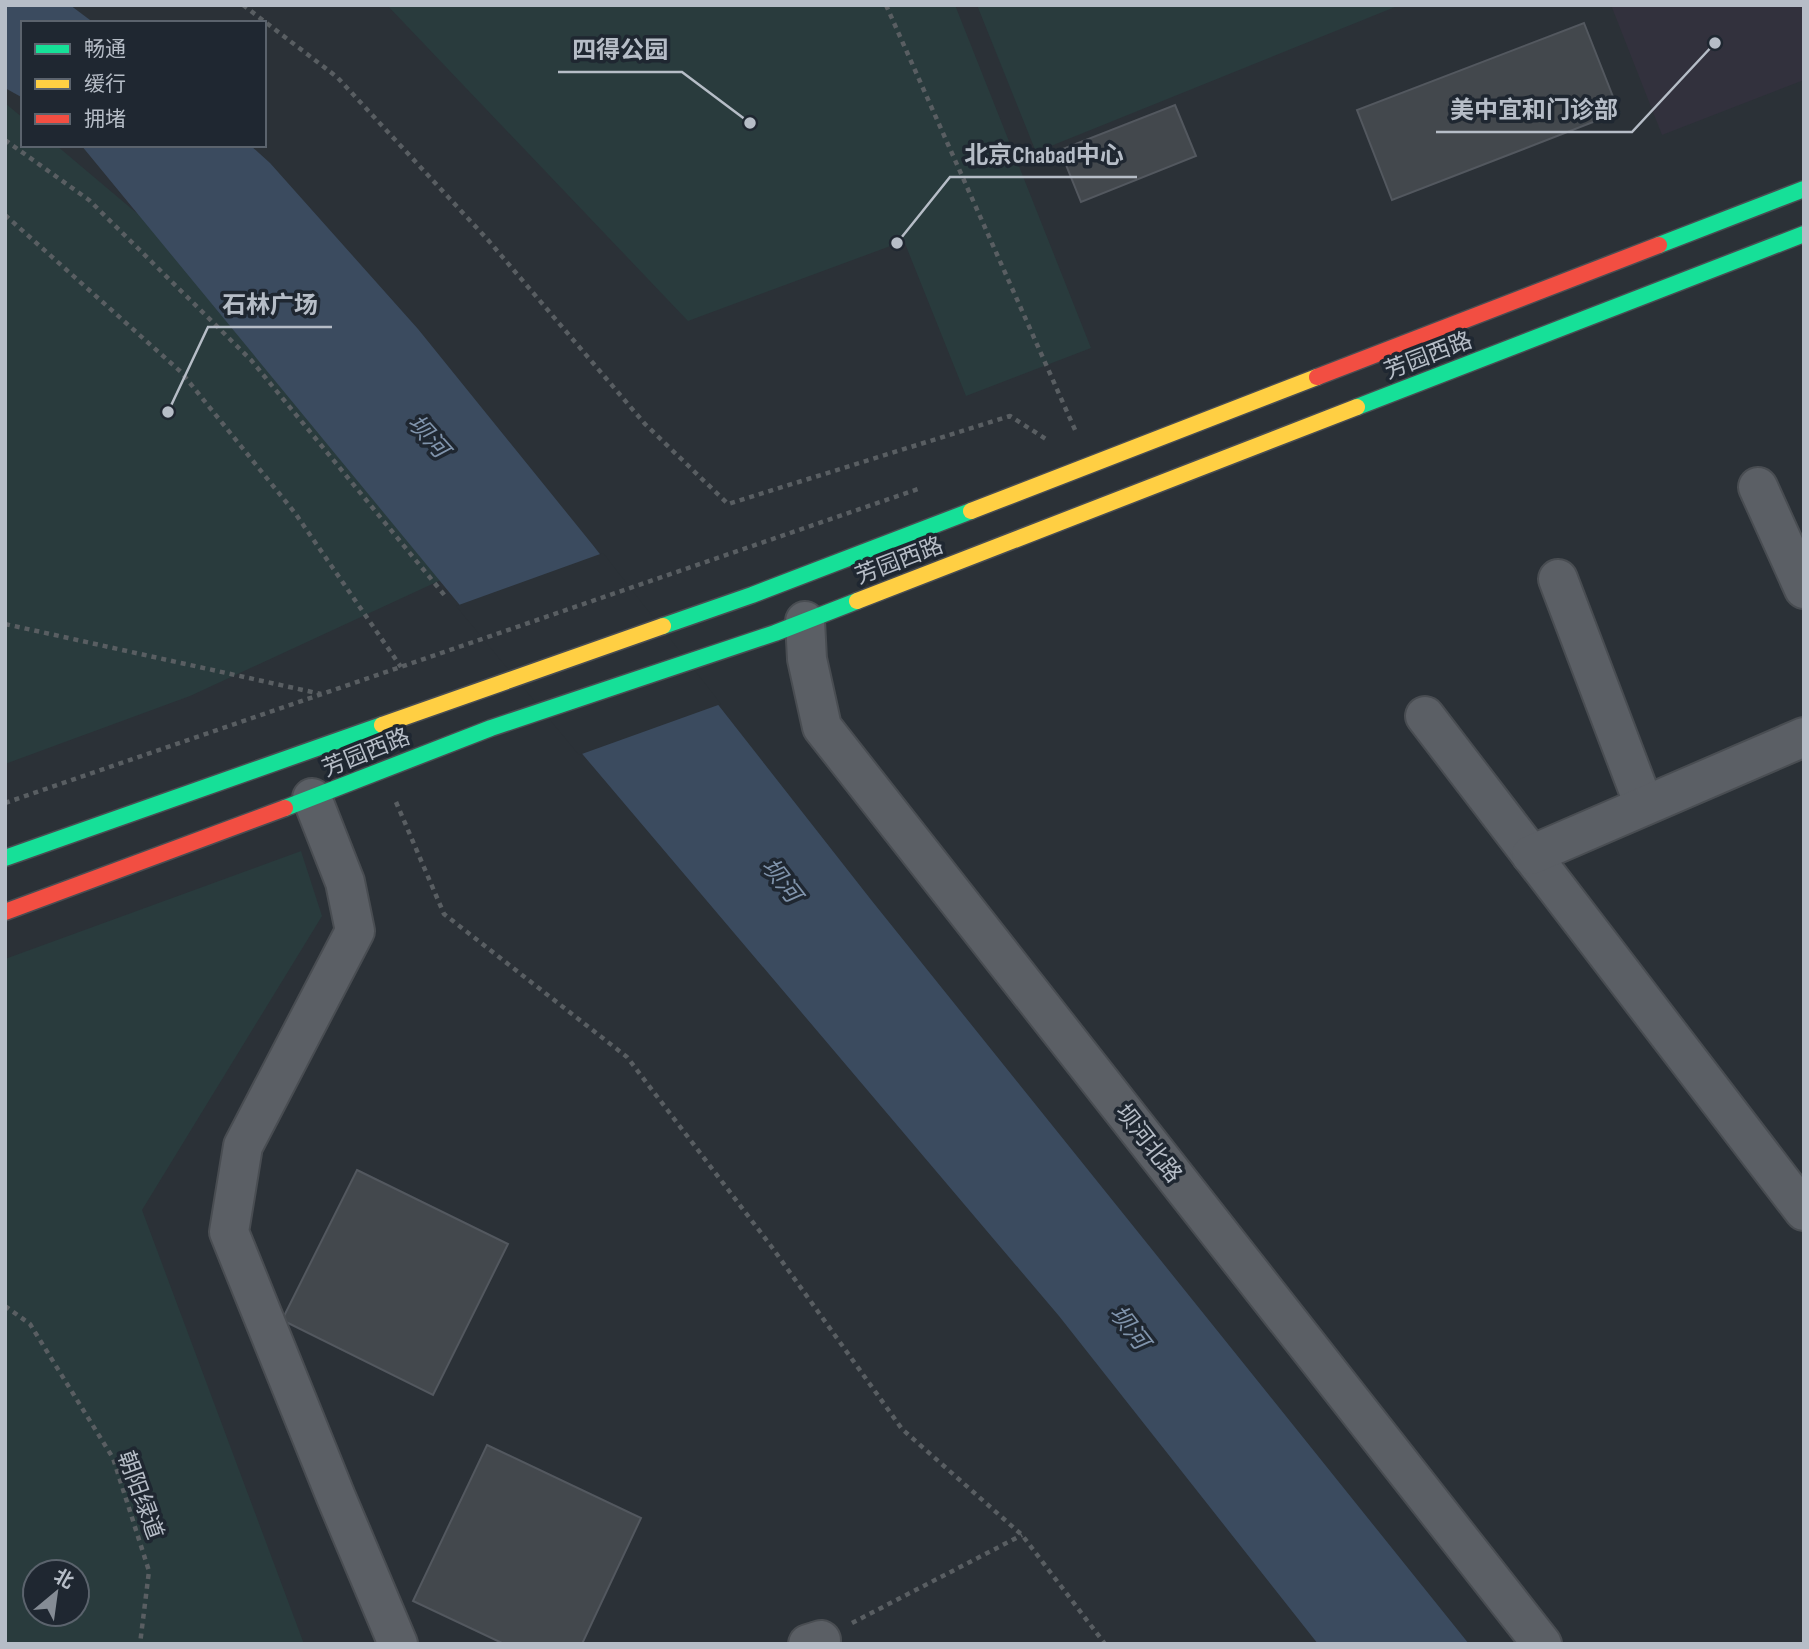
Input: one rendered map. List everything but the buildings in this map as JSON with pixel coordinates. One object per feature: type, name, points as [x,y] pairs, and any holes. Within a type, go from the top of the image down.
[{"type":"main road","name":"芳园西路","points":[[5,858],[752,595],[1804,189]]},
{"type":"main road","name":"芳园西路","points":[[5,912],[491,729],[790,627],[1804,234]]},
{"type":"street","points":[[1758,487],[1804,589]]},
{"type":"street","points":[[1558,579],[1644,806]]},
{"type":"street","name":"坝河北路","points":[[790,627],[807,659],[822,727],[1542,1644]]},
{"type":"street","points":[[1425,716],[1804,1211]]},
{"type":"street","points":[[1531,855],[1804,737]]},
{"type":"street","points":[[312,798],[345,882],[355,931],[243,1146],[229,1232],[398,1644]]},
{"type":"path","points":[[243,5],[264,21]]},
{"type":"path","points":[[886,5],[1089,466]]},
{"type":"path","points":[[266,23],[337,77],[488,240],[645,424],[727,504],[1010,416],[1089,466]]},
{"type":"path","points":[[5,140],[89,200],[251,360],[446,597]]},
{"type":"path","points":[[5,215],[181,372],[295,513],[401,667]]},
{"type":"path","points":[[5,803],[611,594]]},
{"type":"path","points":[[5,624],[322,694]]},
{"type":"path","points":[[382,769],[444,914],[627,1057],[771,1246],[902,1429],[1022,1535],[1105,1644]]},
{"type":"path","name":"朝阳绿道","points":[[5,1306],[30,1324],[113,1458],[149,1571],[141,1644]]},
{"type":"path","points":[[814,1642],[1022,1535]]},
{"type":"shaded area","points":[[387,5],[955,5],[1091,348],[966,396],[904,241],[688,321]]},
{"type":"shaded area","points":[[977,5],[1400,5],[1036,152]]},
{"type":"shaded area","points":[[1611,5],[1804,5],[1804,80],[1662,135]]},
{"type":"shaded area","points":[[5,103],[21,116],[21,147],[58,147],[190,258],[469,567],[190,696],[5,764]]},
{"type":"shaded area","points":[[301,851],[322,916],[142,1210],[304,1644],[5,1644],[5,959]]},
{"type":"water","points":[[5,5],[70,5],[91,21],[21,21],[21,97],[5,88]]},
{"type":"water","name":"坝河","points":[[83,147],[252,147],[270,163],[418,329],[592,544],[872,901],[1469,1644],[1318,1644],[1059,1316],[584,756]]},
{"type":"pier","points":[[603,553],[721,704],[579,755],[456,606]]},
{"type":"traffic: fast","points":[[1659,245],[1804,189]]},
{"type":"traffic: fast","points":[[1357,407],[1804,234]]},
{"type":"traffic: fast","points":[[663,626],[971,511]]},
{"type":"traffic: fast","points":[[285,808],[491,728],[775,633],[857,601]]},
{"type":"traffic: fast","points":[[5,858],[382,725]]},
{"type":"traffic: slow","points":[[971,511],[1317,377]]},
{"type":"traffic: slow","points":[[857,601],[1357,407]]},
{"type":"traffic: slow","points":[[382,725],[663,626]]},
{"type":"traffic: jam","points":[[1317,377],[1659,245]]},
{"type":"traffic: jam","points":[[5,912],[285,808]]},
{"type":"place","name":"美中宜和门诊部","points":[[1715,43]]},
{"type":"place","name":"四得公园","points":[[750,123]]},
{"type":"place","name":"北京Chabad中心","points":[[897,243]]},
{"type":"place","name":"石林广场","points":[[168,412]]}]
